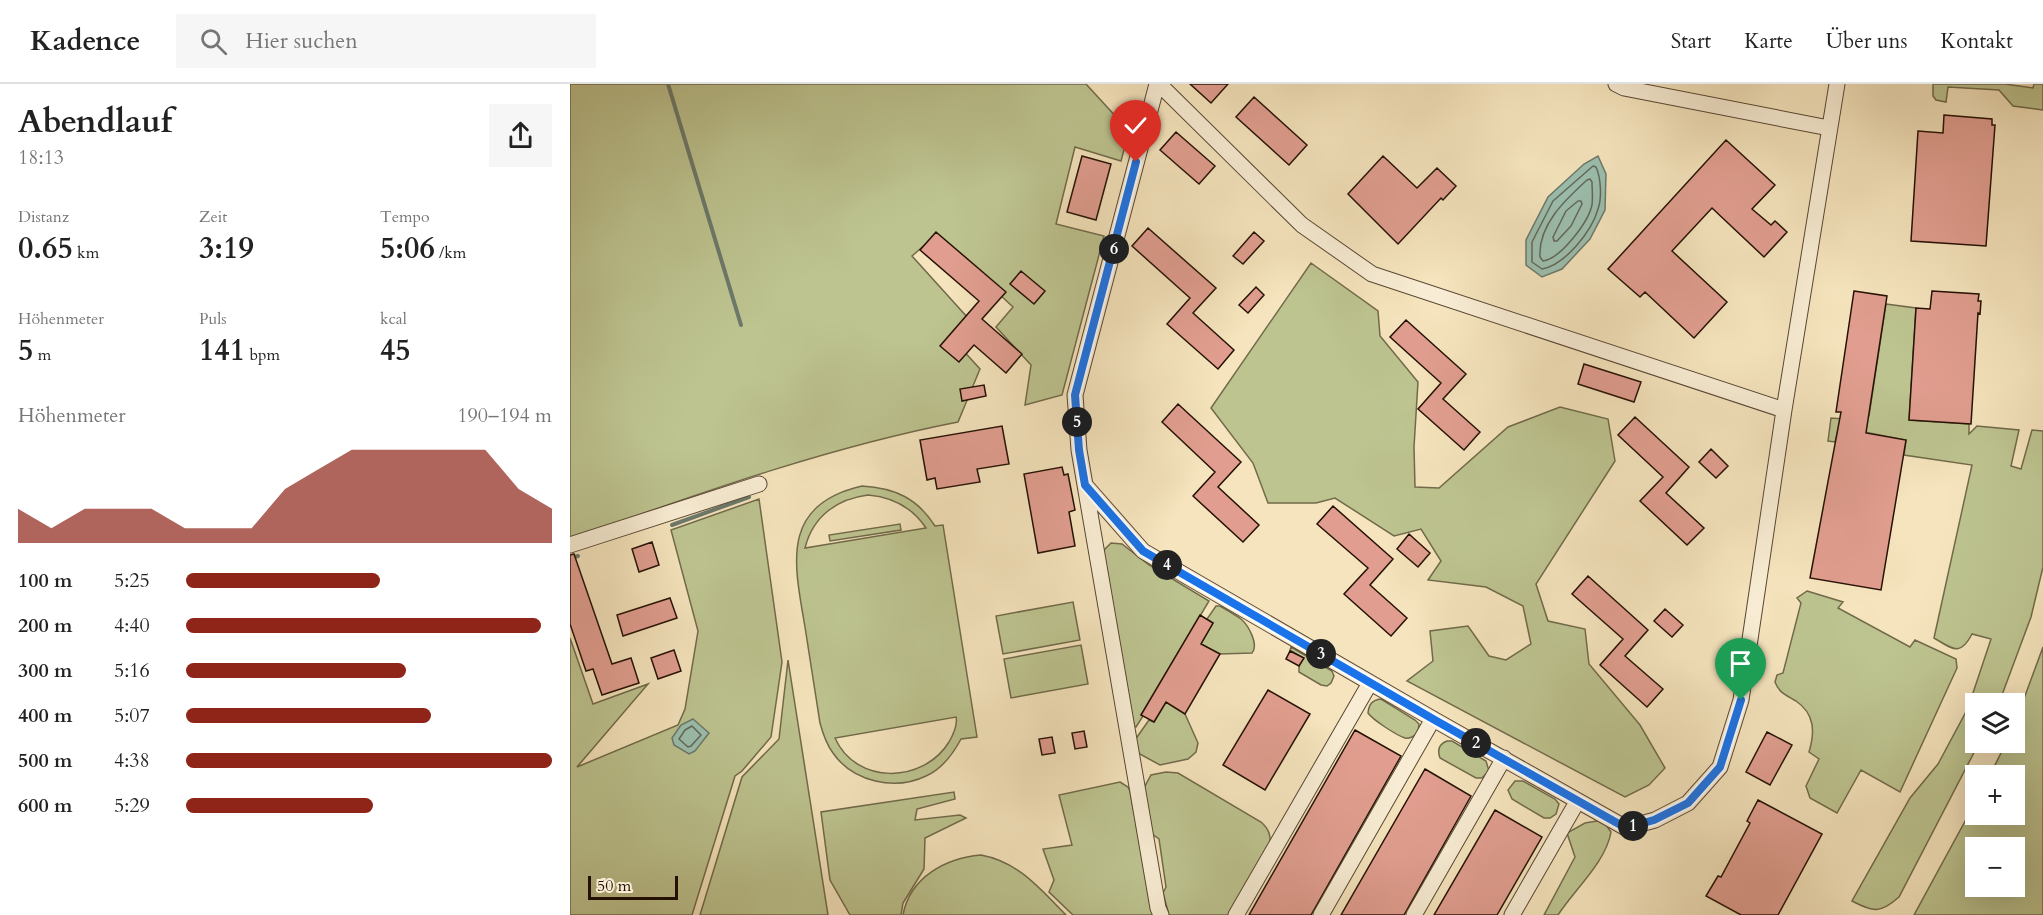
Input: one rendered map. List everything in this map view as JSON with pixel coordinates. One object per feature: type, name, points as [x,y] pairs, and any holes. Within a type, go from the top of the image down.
[{"type":"street","points":[[1161,915],[1079,450],[1075,395],[1158,84],[1302,225],[1372,274],[1784,410]]},
{"type":"street","points":[[1616,84],[1624,88],[1829,128]]},
{"type":"street","points":[[1085,485],[1143,551],[1577,802],[1626,828],[1654,820],[1688,803],[1720,767],[1741,700],[1784,410],[1837,84]]},
{"type":"street","points":[[570,545],[759,484]]},
{"type":"street","points":[[1236,915],[1370,683]]},
{"type":"street","points":[[1321,915],[1433,719]]},
{"type":"street","points":[[1414,915],[1504,758]]},
{"type":"street","points":[[1512,915],[1577,802]]},
{"type":"green space","points":[[570,84],[1086,84],[1129,131],[1121,161],[1075,147],[1056,224],[1104,236],[1062,395],[1025,405],[1031,365],[996,327],[1013,307],[936,235],[912,256],[968,318],[950,336],[980,369],[958,422],[859,445],[762,473],[570,539]]},
{"type":"green space","points":[[1933,84],[2005,84],[2033,88],[2034,84],[2043,84],[2043,110],[2013,106],[1999,90],[1948,87],[1946,102],[1936,100],[1933,96]]},
{"type":"green space","points":[[1311,263],[1378,311],[1380,336],[1418,382],[1414,447],[1415,487],[1439,488],[1508,427],[1560,407],[1608,419],[1615,461],[1536,584],[1548,621],[1585,629],[1589,664],[1640,725],[1665,768],[1649,785],[1625,797],[1407,681],[1433,661],[1430,631],[1468,626],[1489,656],[1506,660],[1531,644],[1523,606],[1486,587],[1428,580],[1441,561],[1421,529],[1394,536],[1335,498],[1316,503],[1268,503],[1253,463],[1211,408]]},
{"type":"green space","points":[[1886,304],[1916,308],[1909,420],[1969,424],[1969,434],[1977,426],[2019,430],[2011,466],[2021,469],[2032,430],[2043,431],[2043,567],[2031,617],[2003,693],[1973,693],[1991,639],[1972,634],[1964,646],[1956,649],[1934,638],[1972,465],[1904,455],[1906,440],[1839,427],[1835,442],[1828,441],[1831,418],[1857,420],[1869,416]]},
{"type":"green space","points":[[862,486],[885,489],[913,502],[921,508],[935,526],[943,525],[977,737],[961,739],[942,765],[932,773],[914,781],[888,783],[875,781],[852,771],[841,763],[831,750],[820,723],[801,603],[797,559],[799,540],[805,522],[817,507],[836,495]],"holes":[[[868,495],[886,498],[901,504],[915,514],[926,528],[805,548],[814,527],[828,511],[846,500]],[[956,717],[956,727],[952,736],[937,756],[923,766],[907,772],[873,771],[858,764],[845,753],[835,738]]]},
{"type":"green space","points":[[759,499],[782,662],[771,737],[735,776],[692,915],[570,915],[570,638],[593,704],[648,684],[577,767],[678,725],[685,709],[698,631],[671,530]]},
{"type":"green space","points":[[900,524],[901,530],[830,541],[829,535]]},
{"type":"green space","points":[[1111,543],[1122,544],[1149,565],[1209,601],[1136,727],[1103,551]]},
{"type":"green space","points":[[1807,591],[1843,602],[1838,608],[1910,647],[1915,640],[1956,659],[1957,668],[1900,792],[1861,770],[1837,813],[1810,798],[1806,786],[1819,759],[1809,752],[1812,724],[1802,706],[1781,691],[1775,682],[1777,675],[1783,673],[1801,603],[1797,598]]},
{"type":"green space","points":[[1073,602],[1080,640],[1003,654],[996,616]]},
{"type":"green space","points":[[1216,606],[1220,606],[1244,622],[1254,641],[1252,653],[1220,654],[1201,644],[1213,623],[1207,619]]},
{"type":"green space","points":[[1081,645],[1088,684],[1011,698],[1004,659]]},
{"type":"green space","points":[[1291,647],[1332,671],[1334,676],[1331,683],[1327,686],[1321,685],[1299,672],[1303,658],[1290,650]]},
{"type":"green space","points":[[2043,647],[2043,915],[1914,915],[1965,821],[1965,825],[2025,825],[2025,765],[1995,765],[2001,753],[2025,753],[2025,696]]},
{"type":"green space","points":[[788,660],[828,915],[700,915],[742,777],[779,739]]},
{"type":"green space","points":[[1381,699],[1415,720],[1419,724],[1418,733],[1405,738],[1371,716],[1368,713],[1370,705],[1373,701]]},
{"type":"green space","points":[[1166,702],[1185,714],[1198,743],[1196,752],[1188,759],[1160,765],[1138,753],[1135,740],[1149,720],[1154,722]]},
{"type":"green space","points":[[1965,714],[1965,753],[1974,753],[1968,765],[1965,765],[1965,770],[1899,897],[1887,906],[1876,910],[1852,901],[1910,798],[1938,764]]},
{"type":"green space","points":[[1447,741],[1452,741],[1486,761],[1489,771],[1482,778],[1476,778],[1440,758],[1439,748]]},
{"type":"green space","points":[[1166,772],[1178,773],[1261,822],[1269,832],[1270,846],[1230,915],[1169,915],[1163,893],[1166,887],[1159,839],[1152,834],[1144,788],[1151,775]]},
{"type":"green space","points":[[1515,781],[1523,781],[1555,799],[1559,804],[1556,814],[1550,818],[1544,818],[1512,799],[1508,790]]},
{"type":"green space","points":[[1120,782],[1130,791],[1153,915],[1073,915],[1049,892],[1054,880],[1043,849],[1072,845],[1059,795]]},
{"type":"green space","points":[[954,792],[955,799],[917,809],[915,820],[960,815],[966,818],[925,838],[924,869],[903,903],[901,915],[850,915],[830,880],[821,812]]},
{"type":"green space","points":[[1604,822],[1611,832],[1603,854],[1558,915],[1544,915],[1575,857],[1567,833],[1585,823]]},
{"type":"green space","points":[[981,855],[1018,870],[1038,886],[1066,915],[903,915],[913,890],[932,872],[955,860]]},
{"type":"water","points":[[1598,156],[1606,174],[1605,210],[1590,239],[1562,269],[1542,277],[1526,265],[1526,240],[1548,197],[1584,164]]},
{"type":"water","points":[[693,719],[709,733],[695,751],[689,754],[674,745],[672,738],[681,725]]},
{"type":"building","points":[[1190,84],[1228,84],[1211,103]]},
{"type":"building","points":[[1254,97],[1307,145],[1289,165],[1236,117]]},
{"type":"building","points":[[1944,115],[1992,119],[1992,125],[1995,125],[1986,246],[1911,241],[1918,131],[1943,133]]},
{"type":"building","points":[[1176,132],[1215,166],[1199,184],[1160,150]]},
{"type":"building","points":[[1726,140],[1775,185],[1752,209],[1771,225],[1775,221],[1787,232],[1764,257],[1712,208],[1672,251],[1727,302],[1694,338],[1645,292],[1640,297],[1608,269]]},
{"type":"building","points":[[1082,156],[1111,164],[1096,220],[1067,212]]},
{"type":"building","points":[[1383,156],[1417,188],[1437,168],[1456,186],[1443,200],[1441,198],[1398,244],[1348,194]]},
{"type":"building","points":[[1148,228],[1216,288],[1193,313],[1234,350],[1218,369],[1167,324],[1190,298],[1132,246]]},
{"type":"building","points":[[936,232],[1006,292],[982,319],[1022,354],[1006,373],[974,345],[959,362],[940,346],[979,301],[920,250]]},
{"type":"building","points":[[1254,232],[1264,241],[1243,264],[1233,256]]},
{"type":"building","points":[[1021,271],[1045,291],[1034,304],[1010,284]]},
{"type":"building","points":[[1256,287],[1264,295],[1248,313],[1239,305]]},
{"type":"building","points":[[1854,291],[1887,296],[1866,433],[1906,440],[1881,590],[1810,578],[1841,412],[1836,412]]},
{"type":"building","points":[[1932,291],[1979,294],[1978,301],[1981,301],[1980,314],[1978,313],[1971,424],[1909,420],[1916,308],[1930,309]]},
{"type":"building","points":[[1406,320],[1466,374],[1443,399],[1480,432],[1464,450],[1418,409],[1441,383],[1390,337]]},
{"type":"building","points":[[1584,364],[1641,382],[1634,402],[1578,384]]},
{"type":"building","points":[[984,385],[986,396],[962,401],[960,389]]},
{"type":"building","points":[[1178,404],[1241,462],[1218,487],[1259,525],[1243,542],[1193,496],[1215,472],[1162,422]]},
{"type":"building","points":[[1635,417],[1689,467],[1666,493],[1704,528],[1687,545],[1640,501],[1663,477],[1618,435]]},
{"type":"building","points":[[1002,426],[1009,464],[977,469],[980,482],[937,489],[935,478],[927,480],[920,440]]},
{"type":"building","points":[[1711,449],[1728,466],[1716,478],[1699,462]]},
{"type":"building","points":[[1062,467],[1064,475],[1068,474],[1075,510],[1069,512],[1075,546],[1038,553],[1024,474]]},
{"type":"building","points":[[1333,506],[1393,559],[1370,585],[1407,618],[1391,636],[1344,594],[1368,568],[1317,524]]},
{"type":"building","points":[[1409,534],[1430,553],[1418,567],[1397,549]]},
{"type":"building","points":[[652,542],[659,565],[639,572],[632,549]]},
{"type":"building","points":[[574,554],[612,664],[631,658],[639,683],[602,695],[593,669],[586,671],[570,624],[570,555]]},
{"type":"building","points":[[1588,576],[1648,630],[1625,656],[1663,689],[1647,707],[1600,665],[1623,639],[1572,594]]},
{"type":"building","points":[[670,598],[677,618],[623,636],[617,615]]},
{"type":"building","points":[[1665,609],[1683,625],[1672,637],[1654,621]]},
{"type":"building","points":[[1200,615],[1213,623],[1201,644],[1220,654],[1185,714],[1166,702],[1154,722],[1141,715]]},
{"type":"building","points":[[674,650],[681,671],[658,679],[651,658]]},
{"type":"building","points":[[1290,651],[1304,658],[1299,666],[1286,659]]},
{"type":"building","points":[[1268,690],[1310,714],[1265,790],[1223,765]]},
{"type":"building","points":[[1355,730],[1401,756],[1311,915],[1249,915]]},
{"type":"building","points":[[1084,731],[1087,747],[1075,749],[1072,733]]},
{"type":"building","points":[[1767,732],[1792,745],[1770,785],[1746,772]]},
{"type":"building","points":[[1052,737],[1055,753],[1042,755],[1039,739]]},
{"type":"building","points":[[1425,769],[1471,796],[1404,915],[1341,915]]},
{"type":"building","points":[[1758,800],[1822,834],[1778,915],[1741,915],[1706,896],[1718,876],[1721,877],[1750,823],[1747,821]]},
{"type":"building","points":[[1495,810],[1542,837],[1497,915],[1434,915]]},
{"type":"waterway","points":[[668,84],[741,325]]},
{"type":"waterway","points":[[672,525],[749,497]]},
{"type":"waterway","points":[[570,558],[578,556]]},
{"type":"route","points":[[1136,162],[1075,395],[1079,450],[1085,485],[1143,551],[1577,802],[1626,828],[1654,820],[1688,803],[1720,767],[1741,700]]}]
